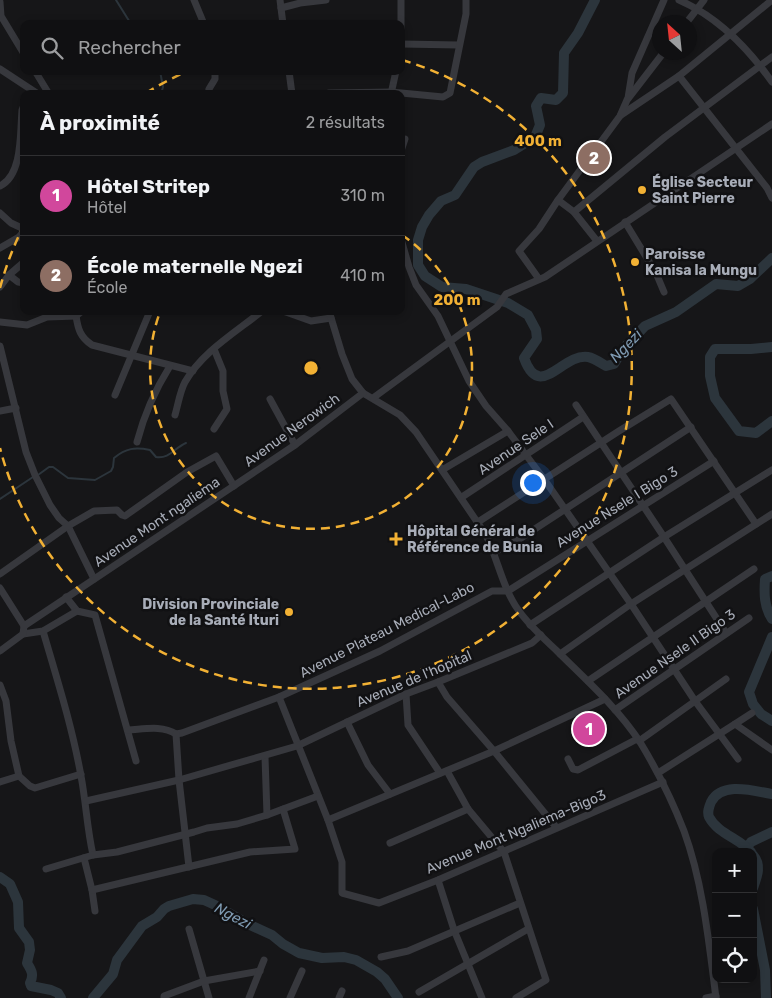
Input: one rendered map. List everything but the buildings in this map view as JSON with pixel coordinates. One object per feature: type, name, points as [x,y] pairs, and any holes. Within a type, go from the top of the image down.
[{"type":"street","points":[[194,0],[202,20]]},
{"type":"street","points":[[280,0],[282,20]]},
{"type":"street","points":[[281,8],[300,3],[326,0]]},
{"type":"street","points":[[401,0],[401,20]]},
{"type":"street","points":[[405,94],[443,97],[450,93],[466,14],[466,0]]},
{"type":"street","points":[[539,279],[519,250],[539,230],[558,200],[620,116],[627,100],[632,73],[664,0]]},
{"type":"street","points":[[679,0],[698,8],[731,34],[772,82]]},
{"type":"street","points":[[692,15],[704,0]]},
{"type":"street","points":[[620,116],[679,76],[772,0]]},
{"type":"street","points":[[0,2],[1,16],[20,47]]},
{"type":"street","points":[[405,45],[460,45]]},
{"type":"street","points":[[574,212],[665,137],[772,57]]},
{"type":"street","points":[[627,100],[658,60]]},
{"type":"street","points":[[0,69],[28,90]]},
{"type":"street","points":[[38,75],[46,90]]},
{"type":"street","points":[[208,89],[215,79],[215,75]]},
{"type":"street","points":[[290,75],[291,90]]},
{"type":"street","points":[[392,90],[395,75]]},
{"type":"street","points":[[679,76],[767,188],[772,198]]},
{"type":"street","points":[[373,398],[497,308],[501,301],[545,277],[770,126],[772,134]]},
{"type":"street","points":[[0,186],[11,177],[18,157],[20,134]]},
{"type":"street","points":[[558,200],[574,212],[597,241]]},
{"type":"street","points":[[0,213],[20,231]]},
{"type":"street","points":[[626,222],[656,273],[664,292]]},
{"type":"street","points":[[0,248],[20,236]]},
{"type":"street","points":[[0,287],[9,275],[20,265]]},
{"type":"street","points":[[405,268],[438,316],[470,381],[486,406],[508,431],[544,479],[631,604],[695,701],[738,759]]},
{"type":"street","points":[[9,275],[20,282]]},
{"type":"street","points":[[0,322],[27,325],[47,317],[68,315]]},
{"type":"street","points":[[79,315],[79,332],[92,345],[193,371]]},
{"type":"street","points":[[115,396],[146,315]]},
{"type":"street","points":[[175,415],[184,383],[193,371],[214,349],[257,315]]},
{"type":"street","points":[[294,315],[311,321],[327,315]]},
{"type":"street","points":[[330,315],[352,379],[363,393],[400,415],[411,426],[478,522],[494,552],[508,592],[519,611],[530,625],[615,710],[638,740],[663,782],[684,832],[696,874],[716,997],[706,998]]},
{"type":"street","points":[[0,346],[26,452],[35,476],[50,505],[59,518],[68,526],[94,579]]},
{"type":"street","points":[[214,349],[222,371],[227,409],[214,429]]},
{"type":"street","points":[[137,442],[142,421],[170,366]]},
{"type":"street","name":"Avenue Nerowich","points":[[234,486],[295,445],[363,393]]},
{"type":"street","points":[[270,399],[295,445]]},
{"type":"street","points":[[478,522],[671,399],[756,524]]},
{"type":"street","points":[[576,405],[726,633]]},
{"type":"street","points":[[0,411],[16,408]]},
{"type":"street","name":"Avenue Sele I","points":[[462,498],[583,417]]},
{"type":"street","name":"Avenue Nsele I Bigo 3","points":[[494,552],[518,540],[691,427]]},
{"type":"street","points":[[442,470],[508,431]]},
{"type":"street","points":[[0,574],[68,526],[94,511],[117,510],[122,516],[125,516],[187,472],[216,456],[234,486]]},
{"type":"street","name":"Avenue Nsele I Bigo 3","points":[[508,592],[642,505],[714,461]]},
{"type":"street","points":[[530,625],[664,537],[772,470]]},
{"type":"street","name":"Avenue Mont ngaliema","points":[[0,650],[66,597],[234,486]]},
{"type":"street","points":[[560,654],[631,604],[772,514]]},
{"type":"street","points":[[588,682],[754,569]]},
{"type":"street","points":[[0,588],[23,630],[42,631],[77,612],[95,615],[136,761]]},
{"type":"street","name":"Avenue Plateau Medical-Labo","points":[[176,734],[279,697],[380,651],[492,591],[508,592]]},
{"type":"street","points":[[66,597],[77,612]]},
{"type":"street","name":"Avenue Nsele II Bigo 3","points":[[615,710],[749,618]]},
{"type":"street","points":[[42,631],[66,706],[81,774],[93,856]]},
{"type":"street","name":"Avenue de l'hopital","points":[[86,802],[180,780],[298,746],[406,694],[532,643],[541,636]]},
{"type":"street","points":[[568,758],[574,769],[578,770],[638,740],[726,679]]},
{"type":"street","points":[[438,682],[447,697],[556,827]]},
{"type":"street","points":[[0,685],[6,701],[19,776],[35,788],[81,774]]},
{"type":"street","points":[[406,694],[408,725],[468,809],[504,852],[546,980],[516,998]]},
{"type":"street","points":[[279,697],[328,820],[494,751],[605,699]]},
{"type":"street","points":[[658,773],[752,713]]},
{"type":"street","points":[[0,720],[8,717]]},
{"type":"street","points":[[346,722],[368,765],[390,794]]},
{"type":"street","points":[[735,724],[772,750]]},
{"type":"street","points":[[128,730],[161,728],[176,734],[189,867]]},
{"type":"street","points":[[265,757],[268,815]]},
{"type":"street","points":[[0,782],[19,776]]},
{"type":"street","name":"Avenue Mont Ngaliema-Bigo3","points":[[328,820],[342,862],[342,893],[379,902],[438,880],[663,782]]},
{"type":"street","points":[[46,869],[185,833],[236,824],[268,815],[318,796]]},
{"type":"street","points":[[92,890],[250,852],[295,848],[283,809]]},
{"type":"street","points":[[390,843],[468,809]]},
{"type":"street","points":[[84,858],[95,911]]},
{"type":"street","points":[[438,880],[454,930],[482,998]]},
{"type":"street","points":[[381,957],[408,951],[520,903]]},
{"type":"street","points":[[420,992],[528,928]]},
{"type":"street","points":[[189,929],[209,998]]},
{"type":"street","points":[[249,998],[264,960]]},
{"type":"street","points":[[164,998],[164,996],[204,981],[260,971]]},
{"type":"street","points":[[290,998],[302,971]]},
{"type":"waterway","points":[[116,0],[128,20]]},
{"type":"waterway","name":"Ngezi","points":[[595,0],[578,33],[564,53],[563,93],[556,100],[541,98],[536,106],[540,125],[535,137],[514,150],[474,167],[455,195],[441,201],[429,215],[422,227],[418,240],[418,265],[425,276],[442,287],[466,289],[508,303],[528,315],[536,330],[537,339],[524,358],[530,370],[537,376],[544,376],[578,358],[588,357],[606,366],[614,364],[623,349],[645,326],[676,312],[716,284],[738,286],[750,279],[772,258]]},
{"type":"waterway","points":[[161,75],[162,90]]},
{"type":"waterway","name":"Ngezi","points":[[772,347],[715,349],[710,357],[710,376],[715,398],[739,431],[756,433],[772,421]]},
{"type":"waterway","points":[[38,475],[49,467],[53,467],[68,478],[95,480],[111,471],[114,458],[127,450],[150,450],[156,457],[161,457],[168,455],[186,443]]},
{"type":"waterway","points":[[0,499],[33,477]]},
{"type":"waterway","name":"Ngezi","points":[[772,576],[765,579],[765,600],[772,619]]},
{"type":"waterway","name":"Ngezi","points":[[772,637],[749,692],[753,704],[761,714],[772,721]]},
{"type":"waterway","name":"Ngezi","points":[[747,848],[713,823],[708,815],[711,802],[723,791],[730,789],[772,794]]},
{"type":"waterway","points":[[747,847],[751,842],[772,832]]},
{"type":"waterway","name":"Ngezi","points":[[757,863],[757,875]]},
{"type":"waterway","name":"Ngezi","points":[[0,877],[10,884],[18,902],[19,928],[29,942],[30,950],[27,963],[32,973],[31,986],[51,990],[58,993],[61,998]]},
{"type":"waterway","name":"Ngezi","points":[[93,998],[113,974],[117,960],[142,926],[157,917],[169,906],[193,899],[204,900],[215,905],[272,935],[299,953],[322,958],[344,957],[356,960],[385,979],[398,998]]},
{"type":"waterway","name":"Ngezi","points":[[757,929],[765,970],[766,998]]},
{"type":"place","name":"École maternelle Ngezi","points":[[594,158]]},
{"type":"place","name":"Église Secteur Saint Pierre","points":[[642,190]]},
{"type":"place","name":"Paroisse Kanisa la Mungu","points":[[635,262]]},
{"type":"place","name":"Hôpital Général de Référence de Bunia","points":[[396,539]]},
{"type":"place","name":"Division Provinciale de la Santé Ituri","points":[[289,612]]},
{"type":"place","name":"Hôtel Stritep","points":[[589,729]]}]
